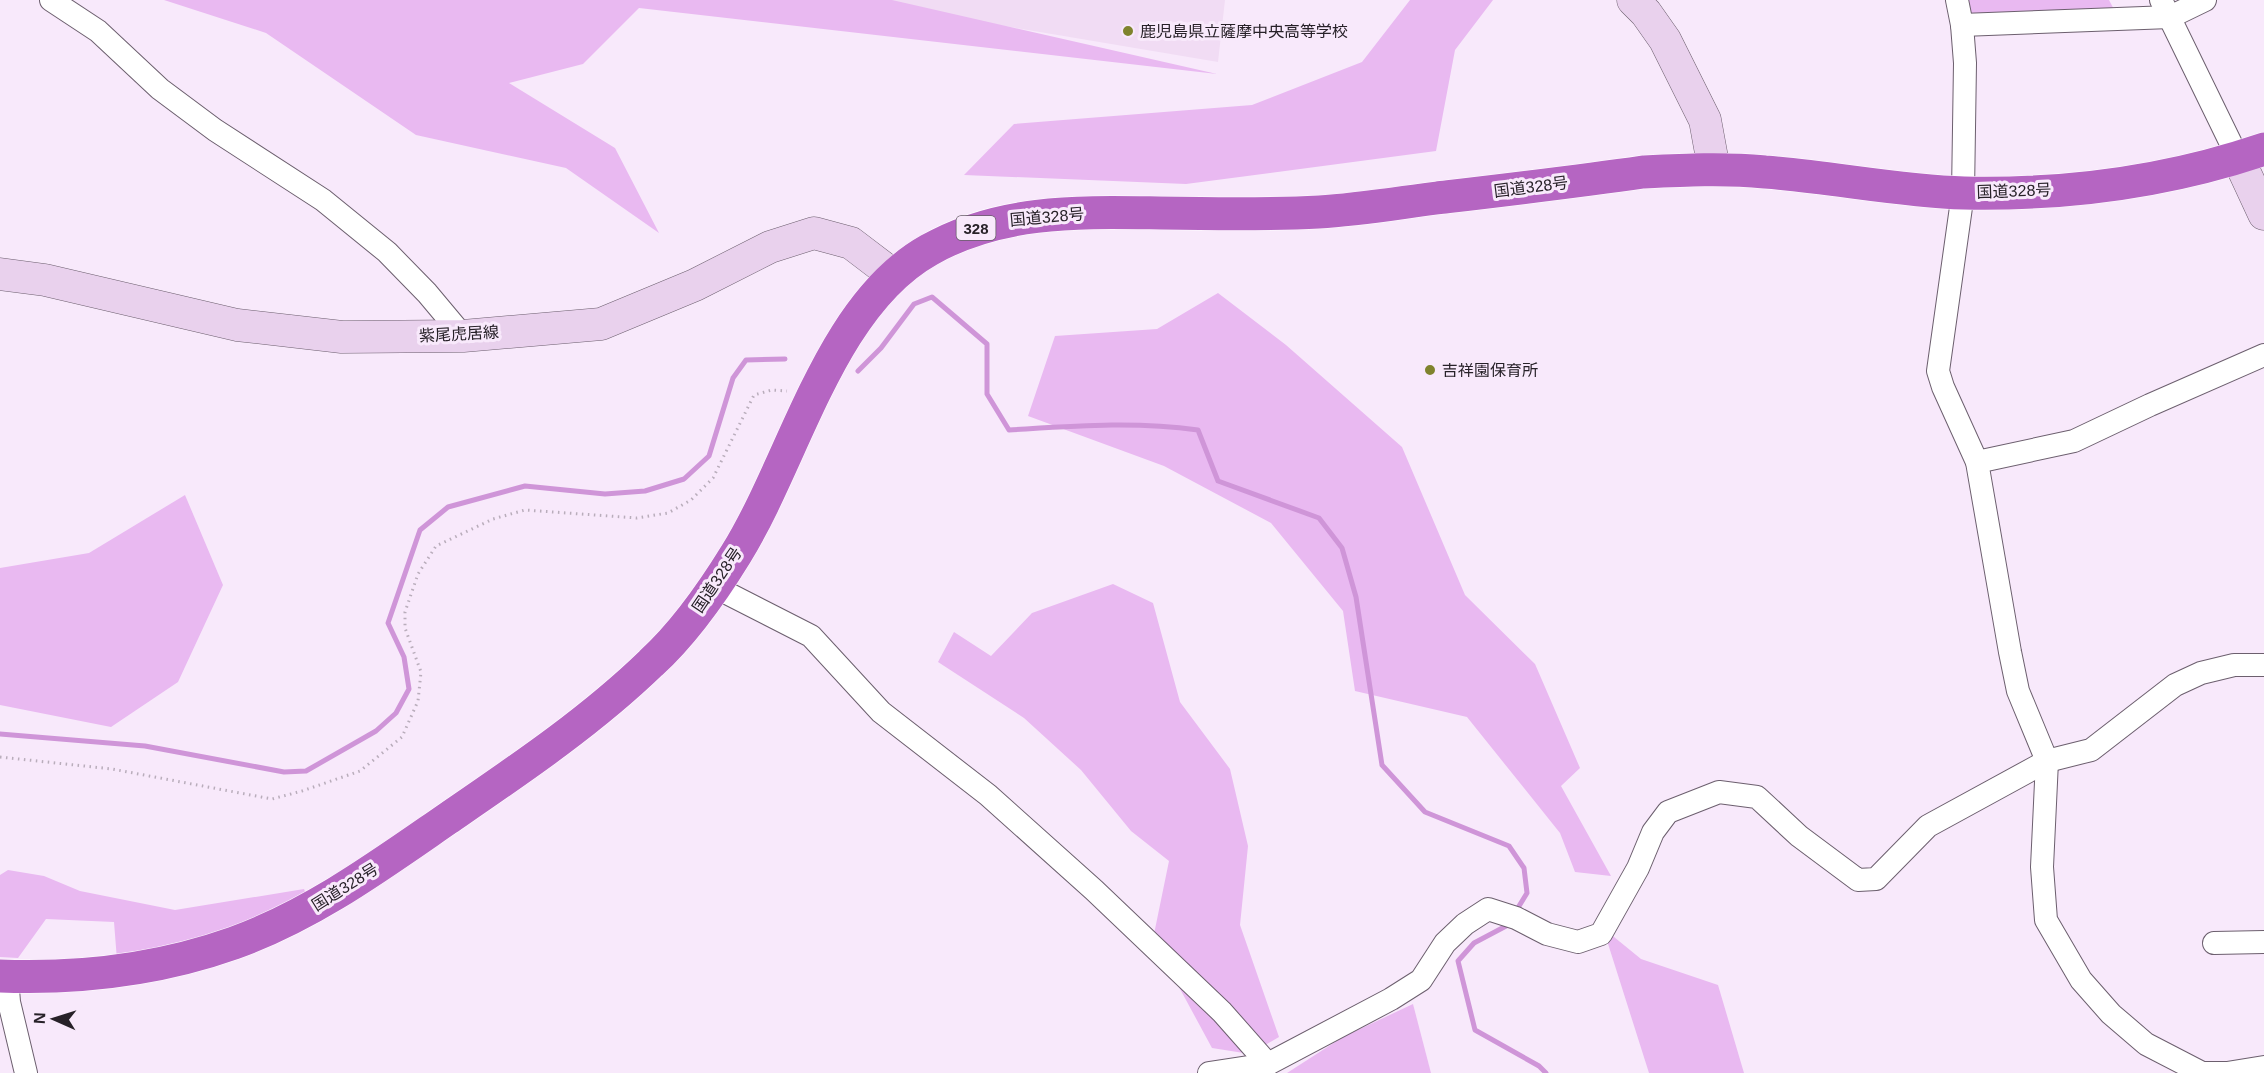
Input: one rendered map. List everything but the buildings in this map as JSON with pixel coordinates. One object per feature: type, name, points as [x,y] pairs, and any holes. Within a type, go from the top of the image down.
[{"type":"highway","name":"国道328号","points":[[3,976],[93,974],[153,966],[234,943],[282,923],[321,903],[414,842],[586,719],[653,662],[684,628],[715,587],[764,506],[844,337],[865,305],[893,275],[926,251],[967,231],[1016,218],[1056,213],[1264,215],[1328,211],[1643,172],[1714,169],[1766,172],[1963,193],[2080,189],[2180,174],[2251,154]]},
{"type":"main road","points":[[1633,0],[1665,40],[1705,120],[1714,169]]},
{"type":"main road","points":[[2251,154],[2264,214]]},
{"type":"main road","name":"紫尾虎居線","points":[[0,274],[45,280],[237,325],[342,337],[463,336],[601,324],[695,285],[770,247],[814,233],[851,243],[893,275]]},
{"type":"street","points":[[51,0],[98,31],[160,88],[215,130],[323,200],[387,252],[427,292],[463,336]]},
{"type":"street","points":[[1957,0],[1962,25],[1965,63],[1963,193],[1938,371],[1977,462],[2018,691],[2047,760],[2042,867],[2046,920],[2081,980],[2111,1014],[2146,1044],[2202,1073],[2227,1073],[2264,1067]]},
{"type":"street","points":[[1962,25],[2166,9],[2205,0]]},
{"type":"street","points":[[2166,9],[2251,154]]},
{"type":"street","points":[[1977,462],[2074,441],[2264,355]]},
{"type":"street","points":[[715,587],[811,636],[881,712],[988,795],[1094,890],[1222,1012],[1268,1064]]},
{"type":"street","points":[[1209,1073],[1268,1064],[1391,999],[1421,980],[1445,943],[1465,924],[1488,909],[1516,918],[1547,934],[1578,942],[1601,934],[1638,868],[1653,832],[1668,812],[1719,792],[1757,797],[1799,836],[1858,880],[1876,879],[1928,826],[2047,760],[2091,750],[2168,690],[2193,677],[2234,665],[2264,665]]},
{"type":"street","points":[[2214,944],[2264,942]]},
{"type":"street","points":[[3,976],[26,1073]]},
{"type":"path","points":[[0,757],[112,769],[272,799],[360,771],[402,737],[418,701],[421,672],[405,628],[405,612],[418,574],[436,546],[493,519],[525,510],[637,518],[668,513],[691,500],[713,478],[754,395],[772,390],[815,395]]},
{"type":"shaded area","points":[[164,0],[892,0],[1217,74],[639,8],[583,64],[509,83],[615,148],[659,233],[566,168],[416,135],[266,33]]},
{"type":"shaded area","name":"鹿児島県立薩摩中央高等学校","points":[[850,0],[1225,0],[1218,62]]},
{"type":"shaded area","points":[[1410,0],[1493,0],[1455,50],[1436,151],[1186,184],[964,175],[1014,124],[1252,105],[1362,62]]},
{"type":"shaded area","points":[[1957,0],[2109,0],[2119,19],[1962,25]]},
{"type":"shaded area","points":[[1218,293],[1286,345],[1402,447],[1465,595],[1535,664],[1580,768],[1561,786],[1611,876],[1575,872],[1560,833],[1467,717],[1355,691],[1343,611],[1271,523],[1164,466],[1028,416],[1055,336],[1157,329]]},
{"type":"shaded area","points":[[185,495],[223,585],[178,682],[111,727],[0,705],[0,568],[89,553]]},
{"type":"shaded area","points":[[1113,584],[1153,603],[1180,702],[1230,769],[1248,846],[1240,925],[1279,1037],[1250,1054],[1212,1048],[1153,939],[1169,861],[1131,831],[1081,770],[1024,718],[938,662],[954,632],[991,656],[1032,613]]},
{"type":"shaded area","points":[[8,870],[44,876],[80,891],[175,910],[304,889],[306,894],[250,923],[117,960],[114,922],[46,919],[18,958],[0,957],[0,875]]},
{"type":"shaded area","points":[[1603,928],[1641,959],[1718,985],[1744,1073],[1649,1073]]},
{"type":"shaded area","points":[[1413,1004],[1431,1073],[1287,1073],[1343,1037]]},
{"type":"waterway","points":[[858,371],[881,348],[914,304],[932,297],[987,344],[987,394],[1009,430],[1127,425],[1198,430],[1218,481],[1319,518],[1342,548],[1356,597],[1382,765],[1425,812],[1509,846],[1524,868],[1527,893],[1516,911]]},
{"type":"waterway","points":[[0,734],[145,746],[284,772],[306,771],[376,731],[396,713],[409,689],[404,657],[388,623],[420,530],[448,507],[525,486],[605,494],[645,491],[684,479],[709,456],[733,378],[746,360],[785,359]]},
{"type":"waterway","points":[[1510,921],[1508,925],[1474,943],[1458,961],[1475,1030],[1539,1066],[1546,1073]]},
{"type":"place","name":"鹿児島県立薩摩中央高等学校","points":[[1128,31]]},
{"type":"place","name":"吉祥園保育所","points":[[1430,370]]}]
